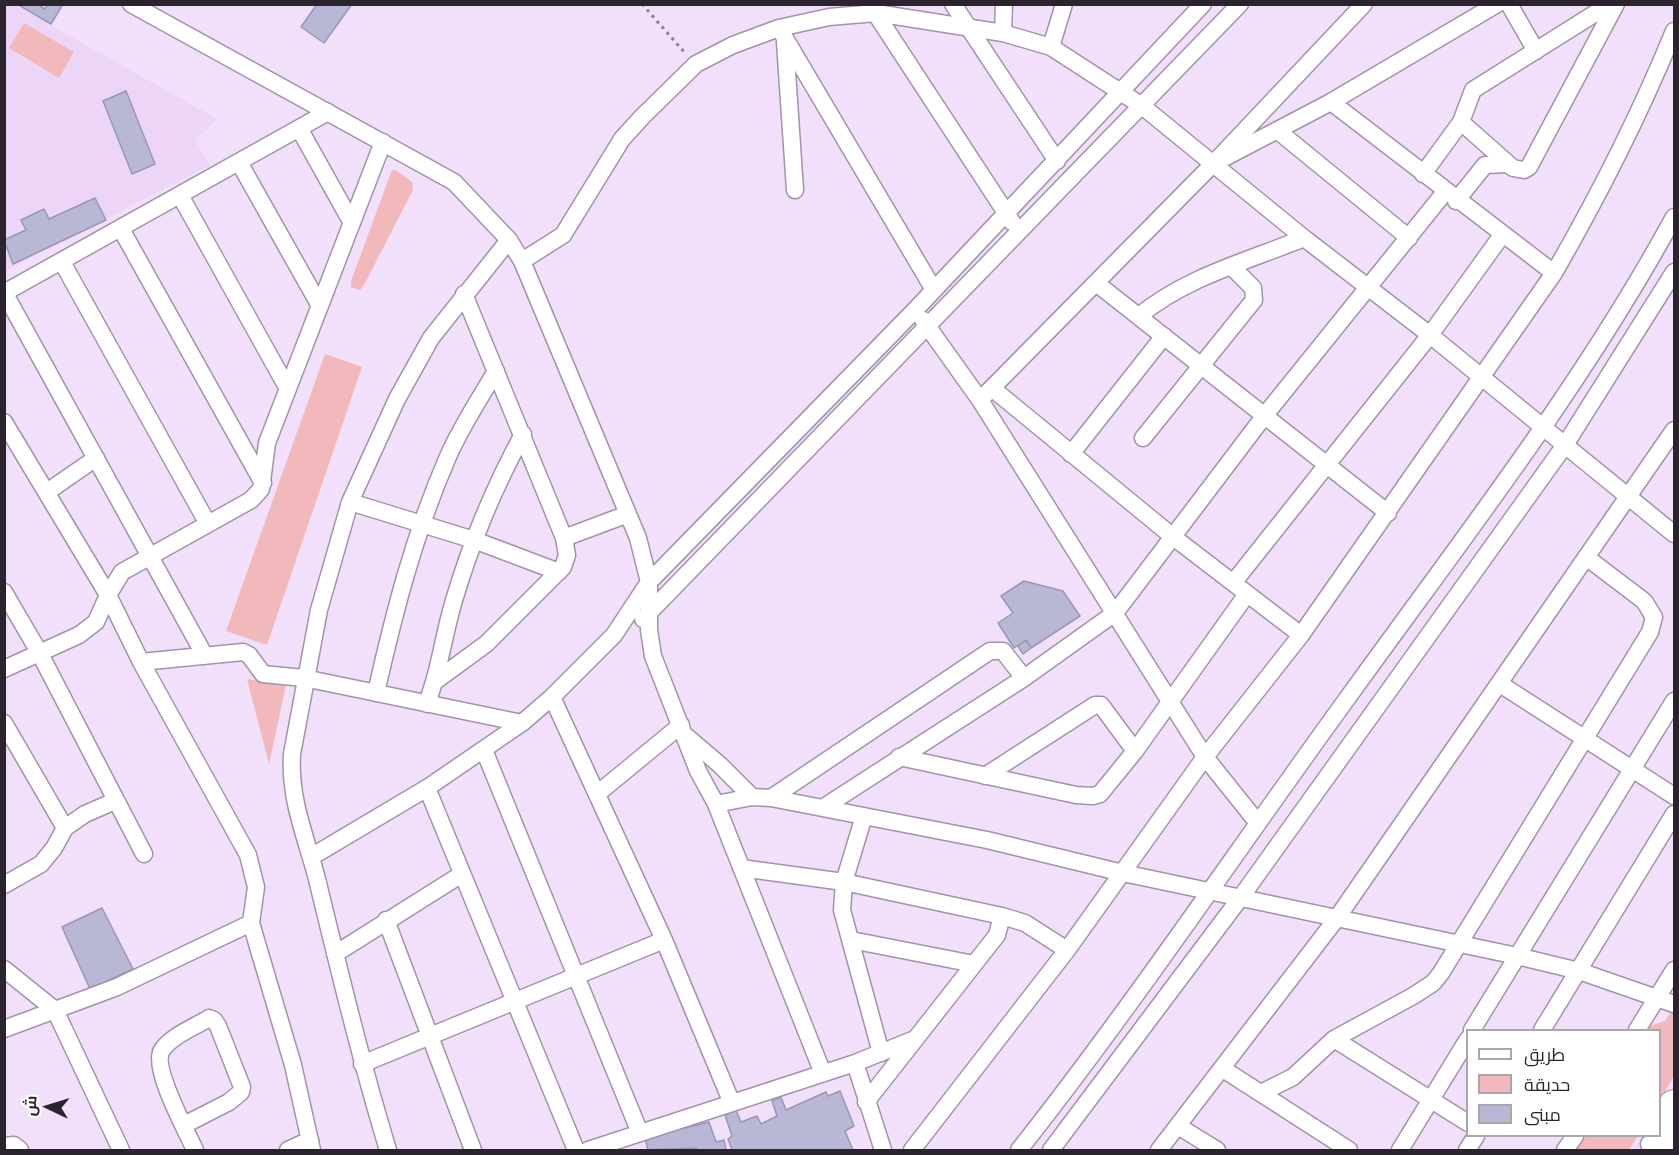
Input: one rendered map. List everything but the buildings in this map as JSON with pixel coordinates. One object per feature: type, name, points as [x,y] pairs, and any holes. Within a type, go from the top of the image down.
[{"type":"highway","points":[[1661,1136],[1674,1104]]},
{"type":"street","points":[[131,4],[454,182],[509,240],[522,261],[628,514],[645,560],[649,582],[648,616],[653,656],[698,771],[716,804],[822,1071]]},
{"type":"street","points":[[953,4],[1057,161]]},
{"type":"street","points":[[1003,33],[1004,4]]},
{"type":"street","points":[[1051,47],[1064,4]]},
{"type":"street","points":[[614,635],[648,616],[1240,4]]},
{"type":"street","points":[[980,400],[1214,163],[1364,4]]},
{"type":"street","points":[[1214,163],[1331,102],[1497,4]]},
{"type":"street","points":[[1509,4],[1536,51]]},
{"type":"street","points":[[1423,174],[1461,122],[1473,90],[1610,4]]},
{"type":"street","points":[[1461,122],[1507,164],[1518,170],[1529,167],[1616,4]]},
{"type":"street","points":[[1193,8],[1203,42]]},
{"type":"street","points":[[311,857],[427,788],[522,723],[552,698],[614,635],[649,582],[1007,215],[1121,91],[1193,8]]},
{"type":"street","points":[[522,261],[563,234],[622,139],[696,64],[733,45],[782,33],[829,17],[873,9],[1003,33],[1051,47],[1142,106],[1304,238],[1483,377],[1674,534]]},
{"type":"street","points":[[873,9],[1020,234]]},
{"type":"street","points":[[912,1150],[1067,950],[1205,757],[1301,635],[1554,273],[1581,227],[1650,90],[1674,31]]},
{"type":"street","points":[[782,33],[795,190]]},
{"type":"street","points":[[782,33],[934,290]]},
{"type":"street","points":[[1331,102],[1554,273]]},
{"type":"street","points":[[205,656],[5,293],[240,164],[328,112]]},
{"type":"street","points":[[300,130],[352,223]]},
{"type":"street","points":[[1278,131],[1410,238]]},
{"type":"street","points":[[4,669],[80,635],[96,622],[108,595],[122,572],[251,501],[263,483],[267,443],[383,142]]},
{"type":"street","points":[[240,164],[320,306]]},
{"type":"street","points":[[824,807],[1024,678],[1115,613],[1265,415],[1410,238],[1485,165],[1507,164]]},
{"type":"street","points":[[181,197],[288,390]]},
{"type":"street","points":[[1019,1150],[1211,891],[1257,822],[1543,427],[1620,309],[1674,217]]},
{"type":"street","points":[[121,229],[263,483]]},
{"type":"street","points":[[1233,583],[1430,335],[1502,235]]},
{"type":"street","points":[[1139,316],[1179,287],[1304,238]]},
{"type":"street","points":[[388,1150],[362,1064],[311,857],[294,803],[290,778],[304,678],[331,561],[350,502],[397,399],[431,338],[509,240]]},
{"type":"street","points":[[62,262],[208,524]]},
{"type":"street","points":[[1143,438],[1254,300],[1253,288],[1232,267]]},
{"type":"street","points":[[1051,1150],[1241,897],[1565,445],[1656,305],[1674,272]]},
{"type":"street","points":[[1096,283],[1388,513]]},
{"type":"street","points":[[434,682],[486,644],[559,572],[567,555],[564,538],[523,434],[464,294]]},
{"type":"street","points":[[916,309],[980,400],[1172,701],[1205,757],[1257,822]]},
{"type":"street","points":[[1071,454],[1164,336]]},
{"type":"street","points":[[376,693],[400,592],[422,523],[447,458],[496,371]]},
{"type":"street","points":[[993,388],[1172,536],[1301,635]]},
{"type":"street","points":[[4,422],[108,595],[141,662],[248,855],[256,887],[251,923],[292,1065],[311,1145],[288,1150]]},
{"type":"street","points":[[1159,1150],[1337,918],[1674,430]]},
{"type":"street","points":[[427,704],[455,596],[474,540],[498,480],[523,434]]},
{"type":"street","points":[[47,492],[96,458]]},
{"type":"street","points":[[350,502],[474,540],[559,572]]},
{"type":"street","points":[[564,538],[628,514]]},
{"type":"street","points":[[1261,1093],[1293,1077],[1334,1039],[1433,983],[1650,632],[1654,617],[1644,602],[1586,557]]},
{"type":"street","points":[[4,592],[39,652],[144,854]]},
{"type":"street","points":[[899,757],[1093,796],[1107,787],[1136,751],[1247,594]]},
{"type":"street","points":[[771,798],[990,651],[1003,651],[1024,678]]},
{"type":"street","points":[[141,662],[243,652],[249,655],[263,674],[304,678],[522,723]]},
{"type":"street","points":[[1500,684],[1674,796]]},
{"type":"street","points":[[552,698],[663,940],[731,1101]]},
{"type":"street","points":[[1473,1029],[1674,701]]},
{"type":"street","points":[[985,776],[1098,705],[1136,751]]},
{"type":"street","points":[[4,723],[65,828]]},
{"type":"street","points":[[597,794],[683,730]]},
{"type":"street","points":[[683,730],[752,797]]},
{"type":"street","points":[[484,750],[640,1133]]},
{"type":"street","points":[[427,788],[576,1150]]},
{"type":"street","points":[[716,804],[752,797],[771,798],[987,840],[1123,873],[1517,956],[1579,971],[1657,996],[1674,1004]]},
{"type":"street","points":[[4,885],[41,864],[54,848],[65,828],[85,814],[115,801]]},
{"type":"street","points":[[1543,1029],[1674,814]]},
{"type":"street","points":[[864,816],[844,882],[842,910],[881,1053]]},
{"type":"street","points":[[741,868],[844,882],[1002,916],[1025,923],[1067,950]]},
{"type":"street","points":[[335,954],[462,874]]},
{"type":"street","points":[[866,1102],[997,934],[1002,916]]},
{"type":"street","points":[[386,920],[473,1150]]},
{"type":"street","points":[[4,1029],[117,987],[251,923]]},
{"type":"street","points":[[362,1064],[663,940]]},
{"type":"street","points":[[851,940],[975,964]]},
{"type":"street","points":[[4,969],[55,1010],[121,1150]]},
{"type":"street","points":[[1638,1029],[1674,970]]},
{"type":"street","points":[[183,1125],[229,1102],[241,1092],[218,1026],[214,1020],[208,1018],[166,1046],[159,1056],[160,1069],[183,1125],[195,1150]]},
{"type":"street","points":[[1334,1039],[1466,1122]]},
{"type":"street","points":[[588,1150],[822,1071],[855,1063],[915,1040]]},
{"type":"street","points":[[1400,1150],[1466,1040]]},
{"type":"street","points":[[855,1063],[882,1150]]},
{"type":"street","points":[[1223,1069],[1349,1150]]},
{"type":"street","points":[[1178,1126],[1217,1150]]},
{"type":"street","points":[[1467,1150],[1475,1137]]},
{"type":"street","points":[[1565,1150],[1574,1137]]},
{"type":"street","points":[[4,1146],[14,1145],[20,1150]]},
{"type":"path","points":[[642,4],[696,64]]},
{"type":"shaded area","points":[[13,4],[217,119],[195,140],[210,165],[5,271],[4,5]]},
{"type":"green space","points":[[24,23],[74,52],[59,78],[9,48]]},
{"type":"green space","points":[[392,170],[412,182],[413,190],[360,290],[351,287],[351,281]]},
{"type":"green space","points":[[325,354],[362,367],[267,645],[226,631]]},
{"type":"green space","points":[[247,679],[286,685],[269,764]]},
{"type":"green space","points":[[1674,1007],[1674,1076],[1661,1098],[1661,1029],[1645,1029],[1665,1021]]},
{"type":"green space","points":[[1578,1137],[1637,1137],[1629,1150],[1570,1150]]}]
